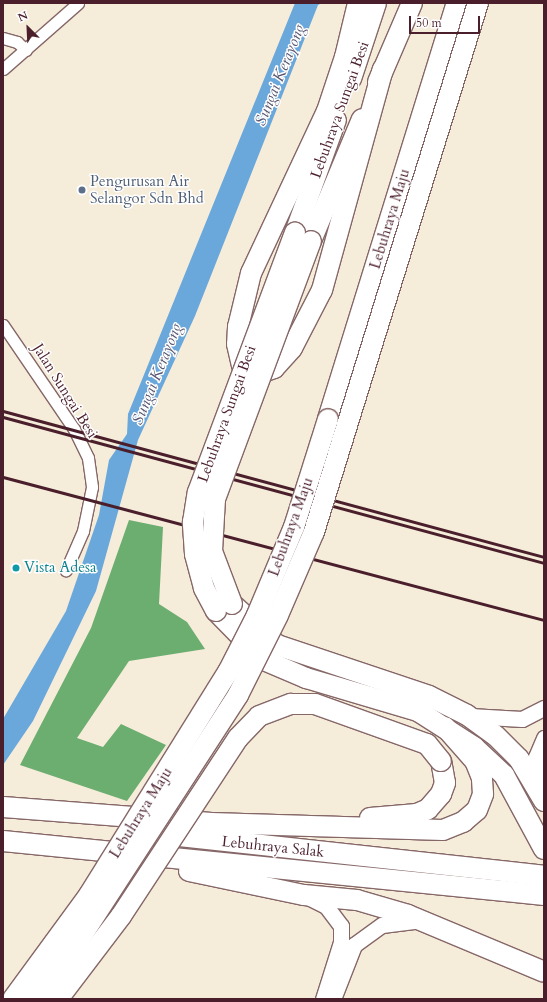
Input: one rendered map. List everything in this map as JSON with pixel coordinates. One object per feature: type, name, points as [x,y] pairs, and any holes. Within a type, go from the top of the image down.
[{"type":"highway","points":[[358,3],[345,57],[327,111],[251,272],[238,327],[237,344],[242,366],[257,374],[274,368],[292,348],[322,290],[383,69]]},
{"type":"highway","name":"Lebuhraya Sungai Besi","points":[[376,3],[303,237],[215,499],[212,551],[232,604],[278,645],[390,691],[467,715],[496,735],[519,759],[544,801]]},
{"type":"highway","name":"Lebuhraya Sungai Besi","points":[[303,237],[383,69],[412,3]]},
{"type":"highway","name":"Lebuhraya Maju","points":[[13,999],[93,889],[196,726],[257,615],[294,527],[457,3]]},
{"type":"highway","name":"Lebuhraya Maju","points":[[36,999],[77,943],[238,695],[278,615],[314,532],[478,3]]},
{"type":"highway","name":"Lebuhraya Sungai Besi","points":[[390,691],[474,747],[504,775],[544,849]]},
{"type":"highway","points":[[58,999],[120,916],[238,738],[259,716],[291,704],[315,704],[427,744],[441,761],[445,783],[441,794],[428,809],[417,814],[308,826]]},
{"type":"highway","points":[[3,807],[125,817],[422,831],[443,830],[463,822],[477,810],[483,794],[482,778],[475,761],[445,727]]},
{"type":"highway","name":"Lebuhraya Salak","points":[[3,816],[179,836],[531,881],[544,895]]},
{"type":"highway","points":[[125,817],[179,836]]},
{"type":"highway","name":"Lebuhraya Salak","points":[[3,841],[146,856],[531,881]]},
{"type":"highway","points":[[146,856],[186,870],[304,895],[357,900],[428,921],[544,972]]},
{"type":"street","points":[[3,69],[78,3]]},
{"type":"street","points":[[3,38],[17,42],[26,50]]},
{"type":"street","name":"Jalan Sungai Besi","points":[[3,325],[74,429],[88,458],[92,487],[83,531],[66,570]]},
{"type":"street","points":[[467,715],[522,719],[544,708]]},
{"type":"street","points":[[534,783],[536,756],[544,738]]},
{"type":"street","points":[[304,895],[326,906],[341,926],[341,942],[323,999]]},
{"type":"street","points":[[333,999],[354,945],[367,934],[398,921],[428,921]]},
{"type":"green space","points":[[129,520],[163,527],[159,604],[187,622],[205,649],[129,661],[77,738],[103,747],[121,724],[166,745],[127,801],[20,765],[91,628]]},
{"type":"water","name":"Sungai Kerayong","points":[[295,3],[322,3],[318,5],[195,316],[138,440],[96,591],[33,721],[3,765],[3,719],[66,611],[99,515],[109,460],[127,434],[128,414]]},
{"type":"railway","points":[[3,411],[544,557]]},
{"type":"railway","points":[[3,417],[544,563]]},
{"type":"railway","points":[[3,477],[544,620]]},
{"type":"place","name":"Pengurusan Air Selangor Sdn Bhd","points":[[82,190]]},
{"type":"place","name":"Vista Adesa","points":[[16,568]]}]
